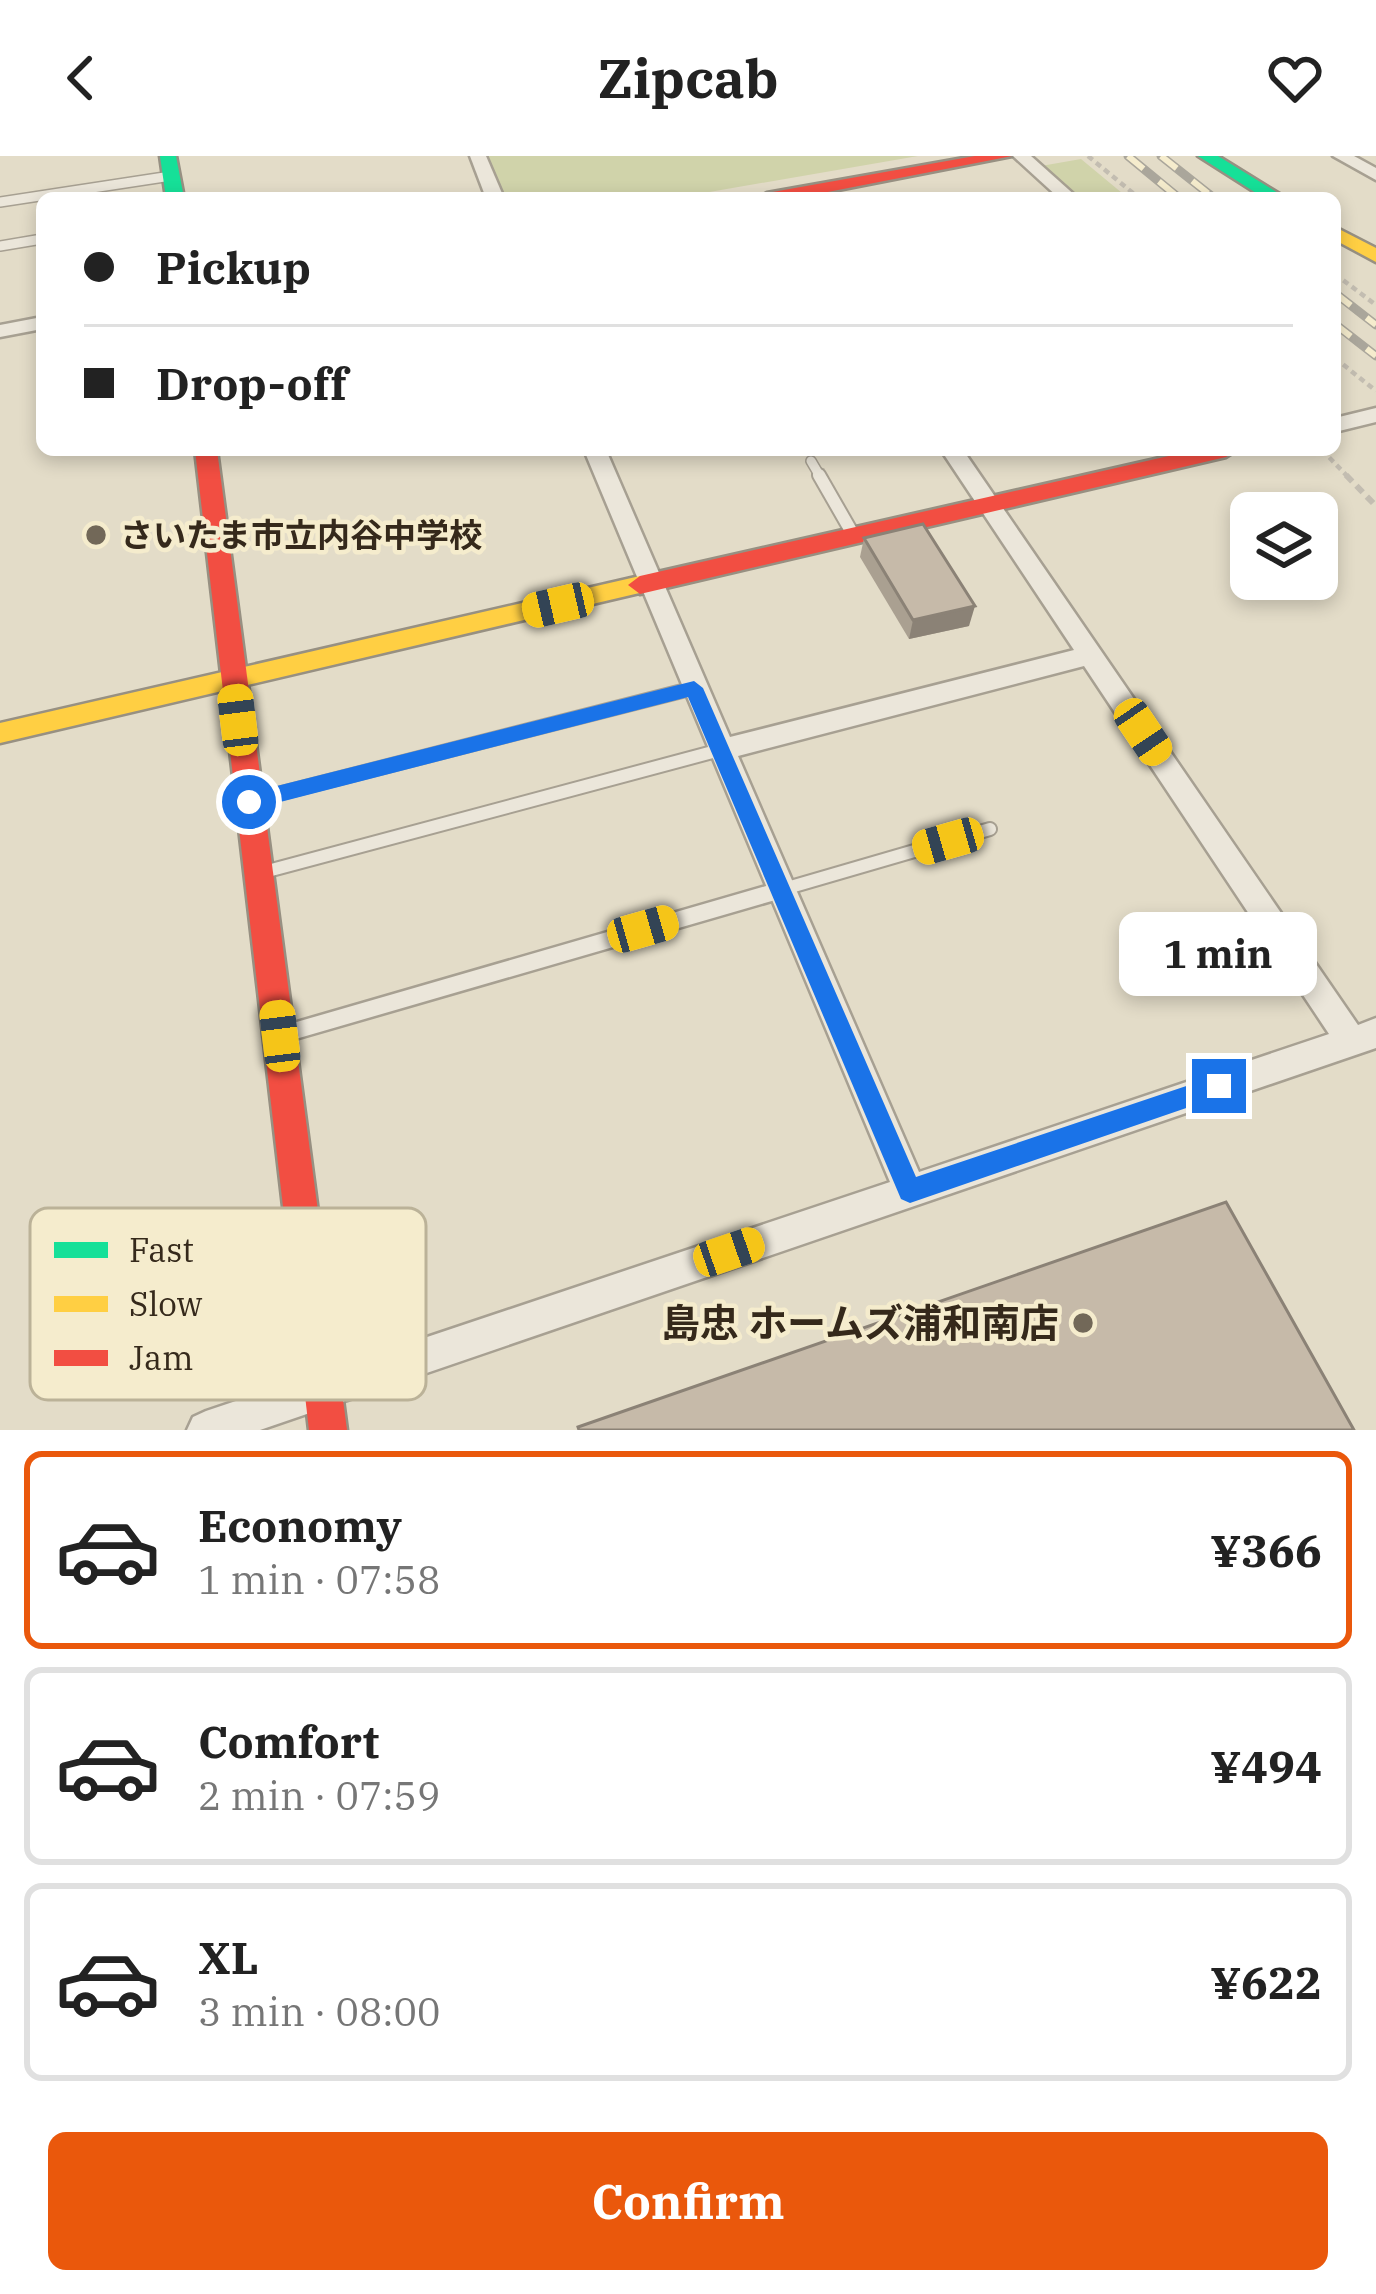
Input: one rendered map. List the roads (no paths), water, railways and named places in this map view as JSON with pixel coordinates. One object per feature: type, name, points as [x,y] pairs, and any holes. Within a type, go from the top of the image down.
[{"type":"street","points":[[478,156],[493,192]]},
{"type":"street","points":[[803,192],[1004,156]]},
{"type":"street","points":[[1021,156],[1062,192]]},
{"type":"street","points":[[1206,156],[1267,192]]},
{"type":"street","points":[[1341,156],[1376,175]]},
{"type":"street","points":[[1341,236],[1376,256]]},
{"type":"street","points":[[0,331],[36,324]]},
{"type":"street","points":[[1341,423],[1376,415]]},
{"type":"street","points":[[207,456],[301,1208]]},
{"type":"street","points":[[604,456],[650,583],[910,1191]]},
{"type":"street","points":[[426,1355],[1364,1037],[1091,655],[956,456]]},
{"type":"street","points":[[0,733],[1200,456]]},
{"type":"street","points":[[720,750],[1091,655]]},
{"type":"street","points":[[206,1430],[294,1400]]},
{"type":"street","points":[[324,1400],[328,1430]]},
{"type":"lane","points":[[68,192],[171,177]]},
{"type":"lane","points":[[0,202],[36,197]]},
{"type":"lane","points":[[0,245],[36,240]]},
{"type":"lane","points":[[811,461],[854,536]]},
{"type":"lane","points":[[249,802],[694,688]]},
{"type":"lane","points":[[260,873],[720,750]]},
{"type":"lane","points":[[280,1036],[991,829]]},
{"type":"railway","points":[[1128,156],[1172,192]]},
{"type":"railway","points":[[1161,156],[1206,192]]},
{"type":"railway","points":[[1341,298],[1376,325]]},
{"type":"railway","points":[[1341,329],[1376,356]]},
{"type":"place","name":"さいたま市立内谷中学校","points":[[96,535]]},
{"type":"place","name":"島忠 ホームズ浦和南店","points":[[1083,1323]]}]
